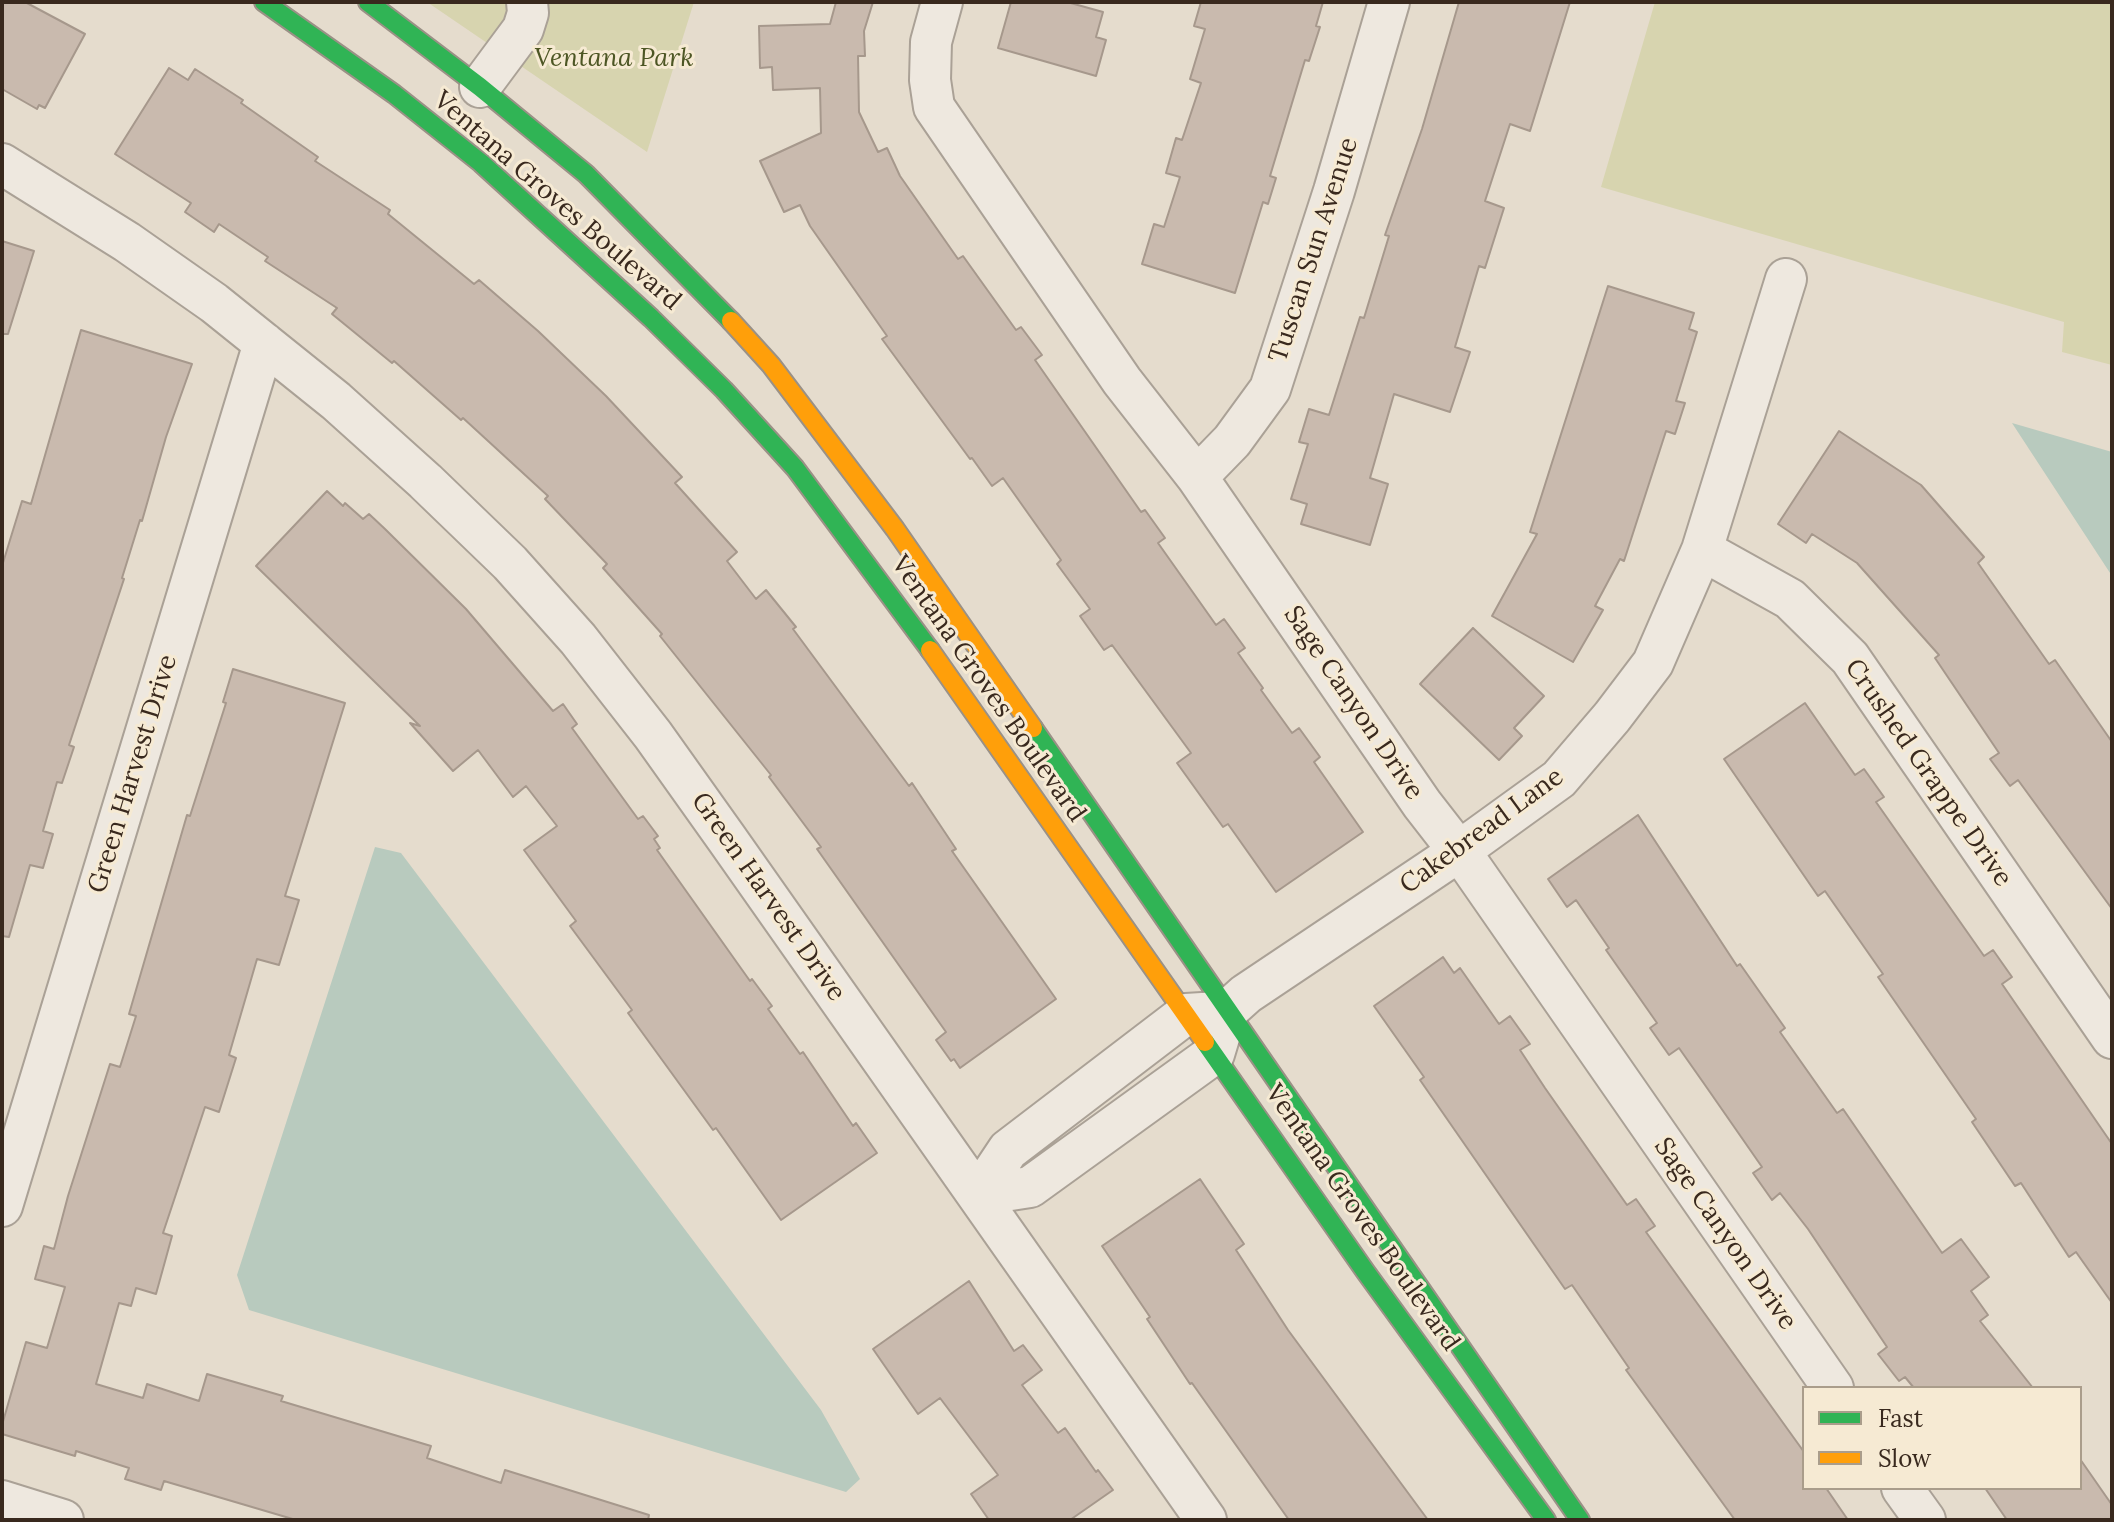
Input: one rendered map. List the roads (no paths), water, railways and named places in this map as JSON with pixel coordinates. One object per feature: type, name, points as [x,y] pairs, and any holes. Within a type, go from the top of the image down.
[{"type":"street","name":"Ventana Groves Boulevard","points":[[264,2],[459,136],[724,390],[795,468],[948,674],[1365,1271],[1546,1520]]},
{"type":"street","name":"Ventana Groves Boulevard","points":[[368,2],[477,94],[586,174],[645,230],[771,365],[895,529],[1580,1520]]},
{"type":"street","name":"Sage Canyon Drive","points":[[942,2],[931,42],[930,80],[934,107],[1122,381],[1197,477],[1832,1386]]},
{"type":"street","name":"Tuscan Sun Avenue","points":[[1197,477],[1232,441],[1270,389],[1334,191],[1389,2]]},
{"type":"street","points":[[477,94],[523,29],[531,6]]},
{"type":"street","name":"Green Harvest Drive","points":[[2,164],[127,242],[214,303],[336,401],[510,563],[578,639],[653,735],[978,1195],[1200,1517]]},
{"type":"street","name":"Cakebread Lane","points":[[1227,1011],[1246,994],[1458,852],[1559,779],[1612,717],[1653,663],[1702,550],[1786,279]]},
{"type":"street","name":"Green Harvest Drive","points":[[2,1206],[264,343]]},
{"type":"street","name":"Crushed Grappe Drive","points":[[1702,550],[1790,599],[1850,658],[2112,1038]]},
{"type":"street","points":[[1227,1011],[1214,1054],[1030,1187],[978,1195],[1008,1150],[1186,1014],[1227,1011]]},
{"type":"street","points":[[1903,1490],[1925,1520]]},
{"type":"street","points":[[2,1501],[63,1520]]},
{"type":"park label","name":"Ventana Park","points":[[614,59]]}]
